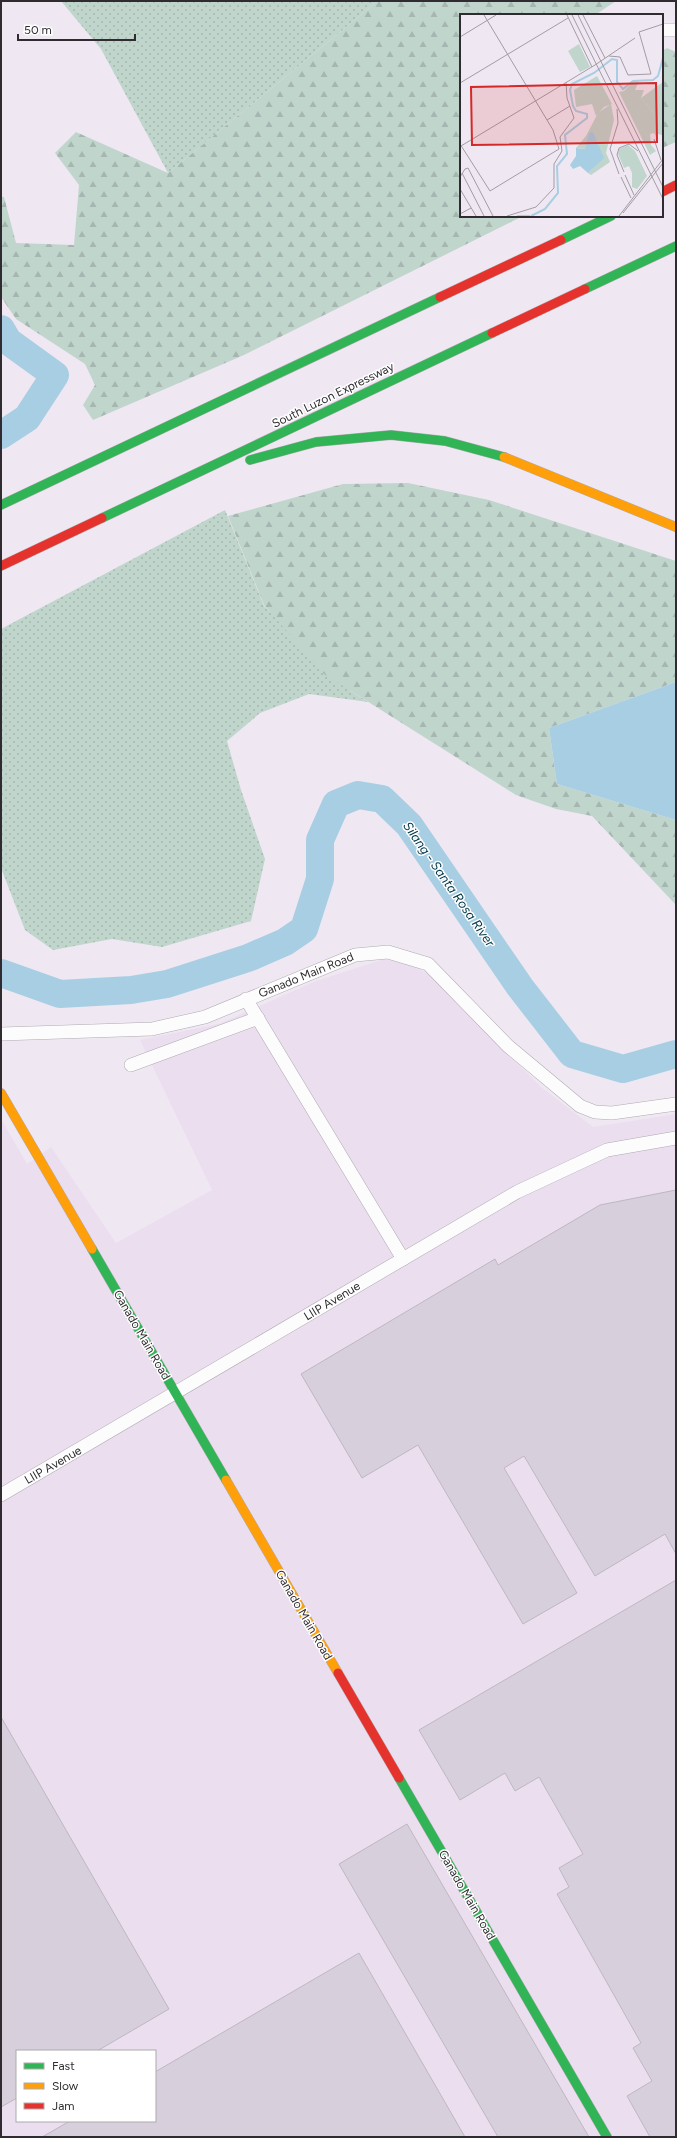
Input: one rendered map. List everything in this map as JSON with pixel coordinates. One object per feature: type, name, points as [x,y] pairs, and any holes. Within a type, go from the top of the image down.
[{"type":"main road","points":[[663,192],[676,185]]},
{"type":"main road","points":[[1,505],[608,217]]},
{"type":"main road","name":"South Luzon Expressway","points":[[1,566],[676,246]]},
{"type":"main road","points":[[197,474],[316,442],[391,435],[437,440],[492,454],[550,474],[676,527]]},
{"type":"main road","name":"Ganado Main Road","points":[[1,1093],[607,2137]]},
{"type":"street","points":[[663,30],[676,30]]},
{"type":"street","name":"Ganado Main Road","points":[[1,1034],[152,1029],[205,1017],[355,955],[388,952],[428,964],[508,1046],[580,1106],[595,1112],[612,1113],[676,1104]]},
{"type":"street","points":[[246,999],[403,1259]]},
{"type":"street","points":[[131,1065],[258,1018]]},
{"type":"street","name":"LIIP Avenue","points":[[1,1495],[517,1192],[607,1150],[676,1138]]},
{"type":"shaded area","points":[[385,959],[413,966],[430,975],[541,1087],[593,1127],[676,1114],[676,2137],[1,2137],[1,1119],[27,1164],[51,1147],[116,1243],[212,1190],[140,1040],[219,1024],[316,981]]},
{"type":"green space","points":[[61,1],[378,1],[168,173],[101,49]]},
{"type":"green space","points":[[378,1],[616,1],[596,14],[460,14],[460,217],[521,217],[244,355],[93,420],[83,405],[95,385],[85,364],[16,319],[1,297],[1,197],[4,197],[16,243],[74,245],[79,185],[55,153],[76,132],[168,173]]},
{"type":"green space","points":[[667,48],[676,52],[676,142],[663,148],[663,50]]},
{"type":"green space","points":[[408,483],[489,500],[676,561],[676,682],[549,728],[557,784],[676,820],[676,905],[592,816],[556,809],[516,795],[324,674],[264,605],[228,516],[343,484]]},
{"type":"green space","points":[[225,510],[264,606],[351,691],[368,702],[309,694],[260,713],[227,741],[241,790],[265,859],[251,921],[162,947],[112,939],[53,950],[25,930],[1,868],[1,629]]},
{"type":"water","points":[[676,682],[676,820],[557,784],[549,728]]},
{"type":"building","points":[[676,1190],[676,1554],[665,1534],[595,1576],[524,1456],[504,1468],[577,1593],[523,1624],[418,1445],[362,1478],[301,1374],[495,1259],[498,1265],[600,1205]]},
{"type":"building","points":[[676,1580],[676,2137],[650,2137],[627,2096],[652,2081],[633,2048],[641,2043],[557,1894],[569,1887],[559,1868],[583,1854],[539,1777],[515,1791],[505,1773],[460,1800],[419,1730]]},
{"type":"building","points":[[1,1717],[169,2009],[99,2050],[16,2050],[16,2099],[1,2107]]},
{"type":"building","points":[[407,1824],[589,2137],[498,2137],[339,1864]]},
{"type":"building","points":[[359,1953],[465,2137],[42,2137],[68,2122],[156,2122],[156,2071]]},
{"type":"waterway","name":"Silang - Santa Rosa River","points":[[1,329],[8,341],[55,375],[27,418],[1,435]]},
{"type":"waterway","name":"Silang - Santa Rosa River","points":[[1,973],[60,994],[131,990],[167,984],[248,958],[285,942],[304,929],[320,879],[320,840],[336,804],[358,795],[382,799],[409,825],[520,987],[572,1054],[623,1069],[676,1054]]},
{"type":"traffic: fast","points":[[561,240],[609,217]]},
{"type":"traffic: fast","points":[[585,289],[676,246]]},
{"type":"traffic: fast","points":[[1,505],[440,297]]},
{"type":"traffic: fast","points":[[102,518],[492,333]]},
{"type":"traffic: fast","points":[[250,460],[316,442],[391,435],[445,441],[504,457]]},
{"type":"traffic: fast","points":[[92,1249],[226,1480]]},
{"type":"traffic: fast","points":[[399,1778],[607,2137]]},
{"type":"traffic: slow","points":[[504,457],[676,527]]},
{"type":"traffic: slow","points":[[1,1093],[92,1249]]},
{"type":"traffic: slow","points":[[226,1480],[338,1673]]},
{"type":"traffic: jam","points":[[663,192],[676,185]]},
{"type":"traffic: jam","points":[[440,297],[561,240]]},
{"type":"traffic: jam","points":[[492,333],[585,289]]},
{"type":"traffic: jam","points":[[1,566],[102,518]]},
{"type":"traffic: jam","points":[[338,1673],[399,1778]]}]
